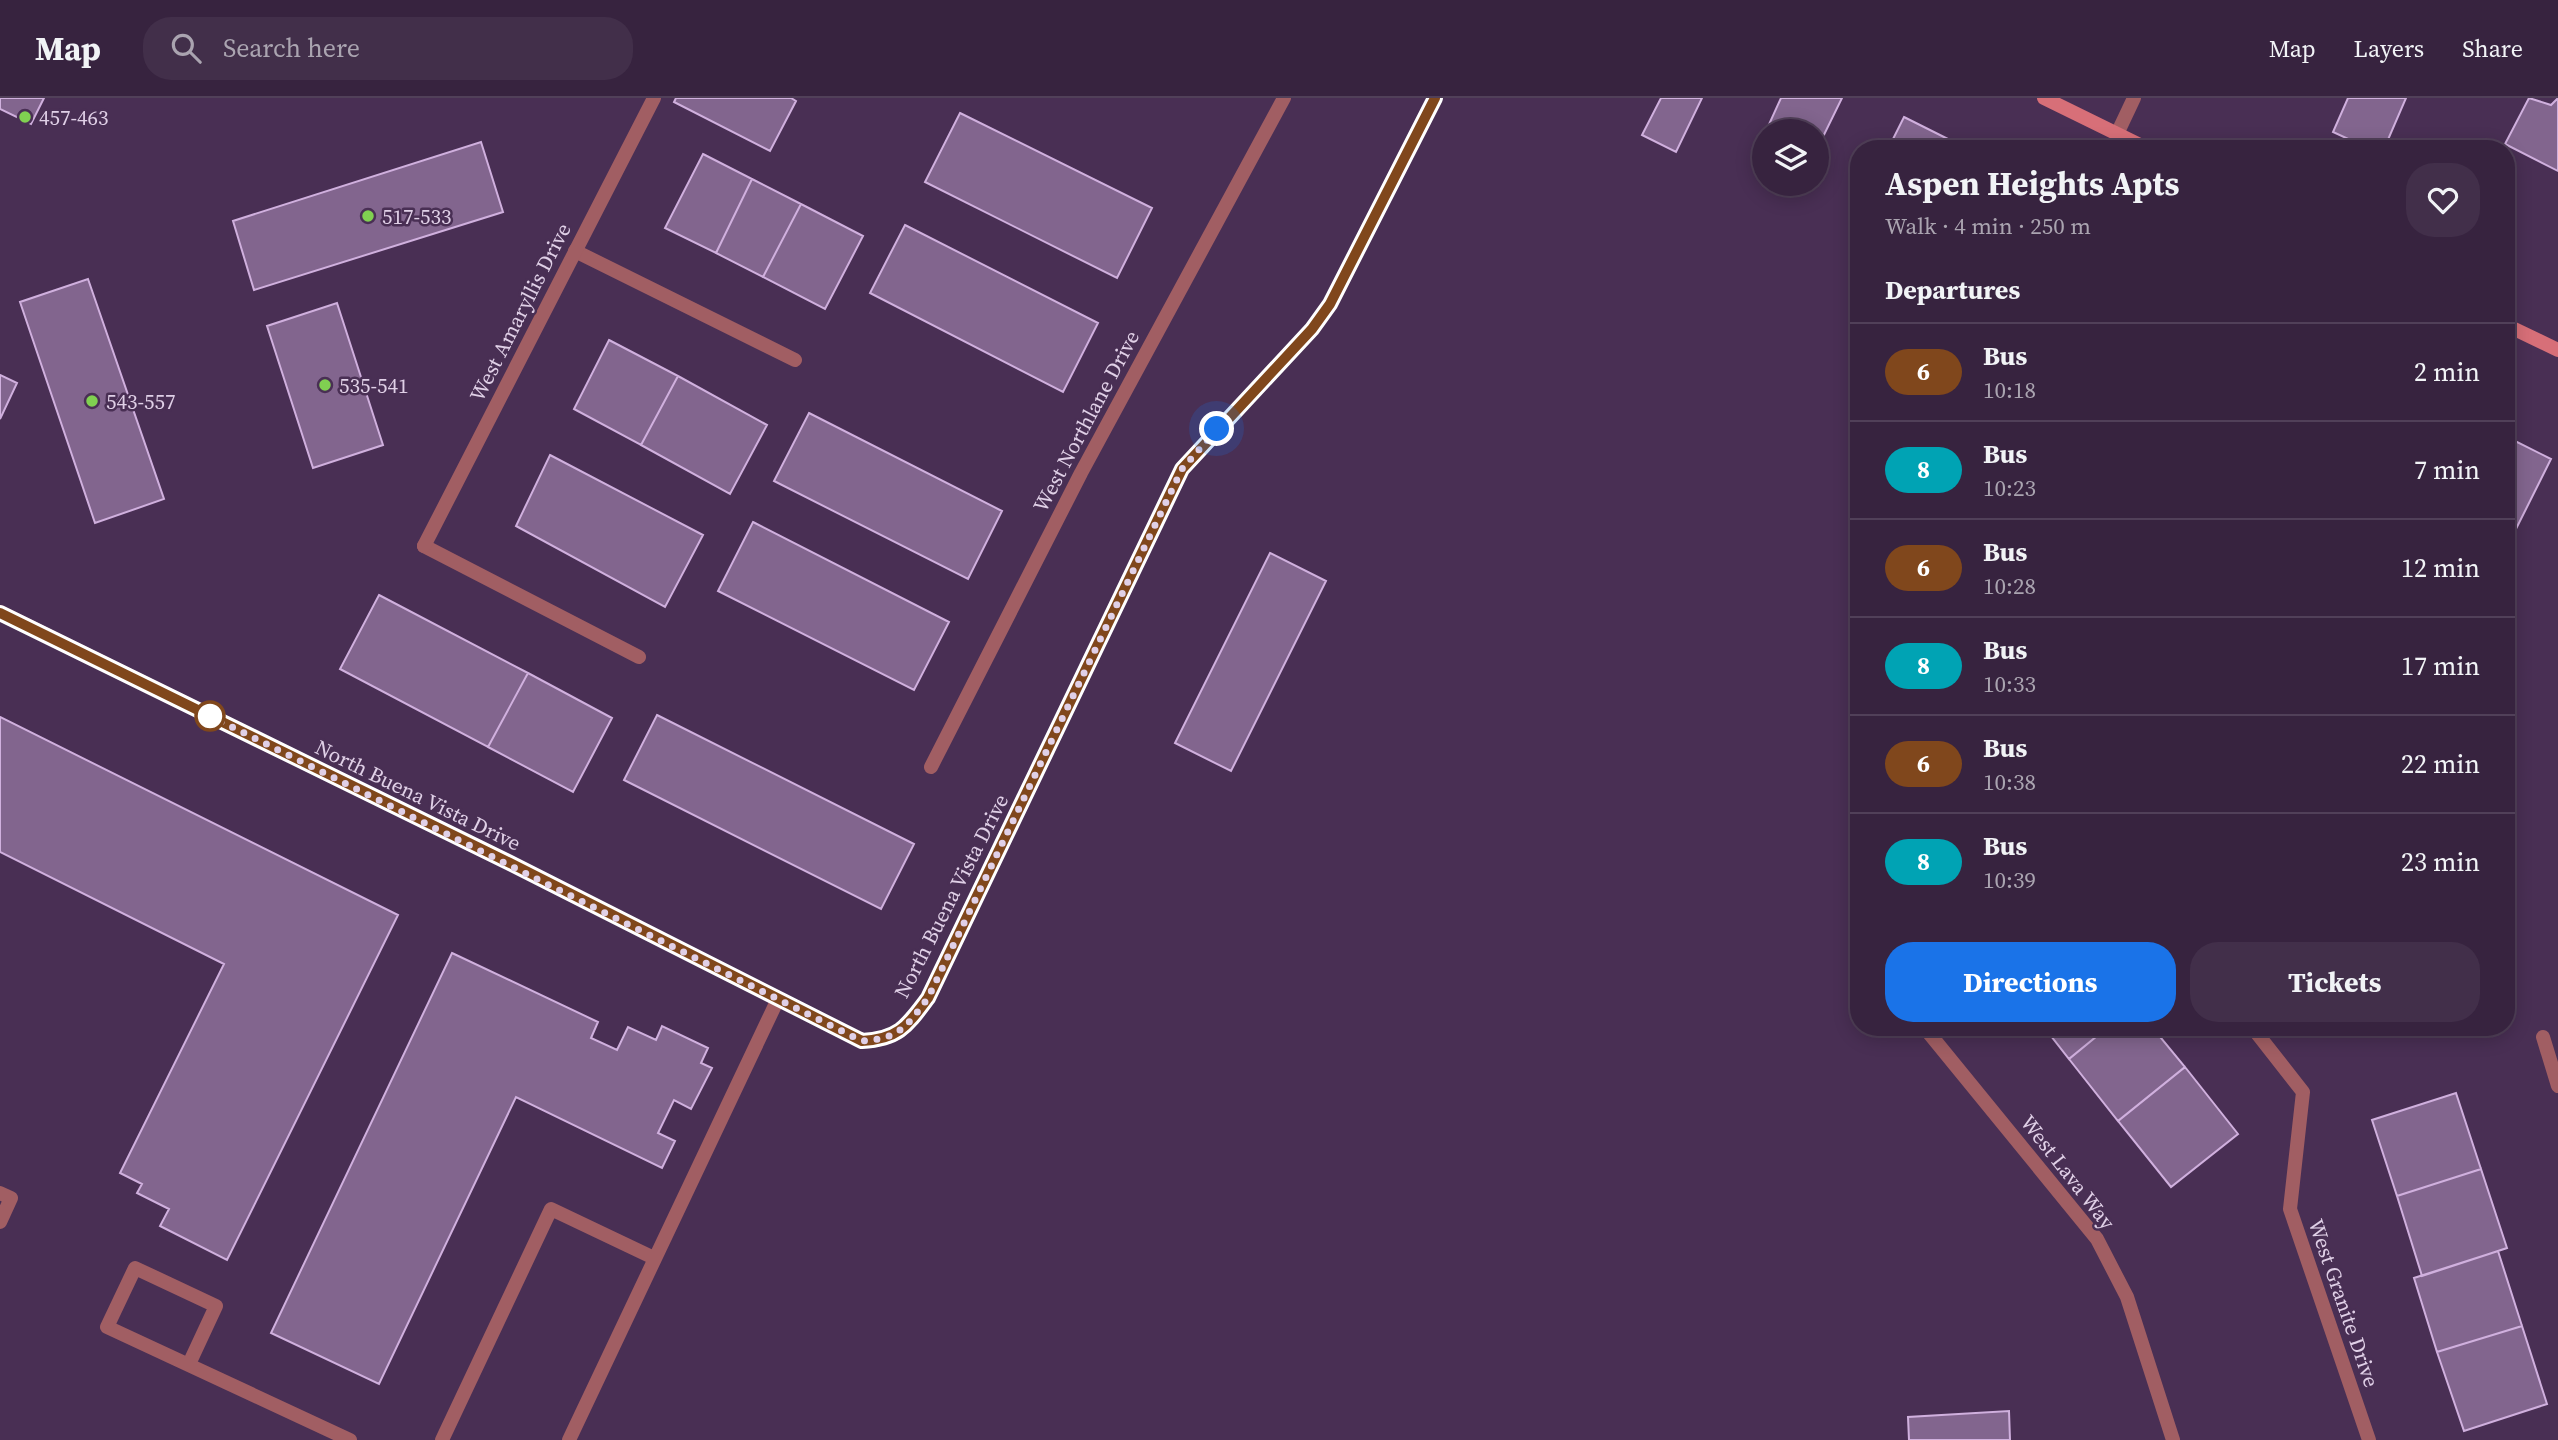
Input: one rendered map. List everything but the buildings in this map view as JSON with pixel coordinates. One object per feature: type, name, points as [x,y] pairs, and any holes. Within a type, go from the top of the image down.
[{"type":"street","name":"West Amaryllis Drive","points":[[639,657],[424,546],[654,98]]},
{"type":"street","name":"West Northlane Drive","points":[[931,767],[1081,472],[1284,98]]},
{"type":"street","name":"North Buena Vista Drive","points":[[0,612],[510,863],[862,1041],[884,1040],[904,1029],[928,998],[1182,469],[1312,329],[1330,304],[1435,98]]},
{"type":"street","points":[[2044,98],[2129,140]]},
{"type":"street","points":[[2117,134],[2134,98]]},
{"type":"street","points":[[575,251],[795,360]]},
{"type":"street","points":[[2515,329],[2558,350]]},
{"type":"street","points":[[569,1440],[778,999]]},
{"type":"street","name":"West Lava Way","points":[[1931,1036],[2096,1239],[2127,1297],[2173,1440]]},
{"type":"street","name":"West Granite Drive","points":[[2259,1036],[2303,1092],[2290,1209],[2369,1440]]},
{"type":"street","points":[[2543,1037],[2558,1086]]},
{"type":"street","points":[[0,1193],[11,1198],[0,1222]]},
{"type":"street","points":[[442,1440],[551,1209],[654,1258]]},
{"type":"street","points":[[189,1364],[216,1306],[135,1268],[107,1327],[350,1440]]},
{"type":"bus line","name":"6","points":[[0,613],[510,863],[862,1041],[884,1040],[904,1029],[928,998],[1182,469],[1312,329],[1330,304],[1435,98]]},
{"type":"place","name":"457-463","points":[[25,117]]},
{"type":"place","name":"517-533","points":[[368,216]]},
{"type":"place","name":"535-541","points":[[325,385]]},
{"type":"place","name":"543-557","points":[[92,401]]},
{"type":"route","points":[[210,716],[510,863],[862,1041],[884,1040],[904,1029],[928,998],[1182,469],[1217,429]]}]
